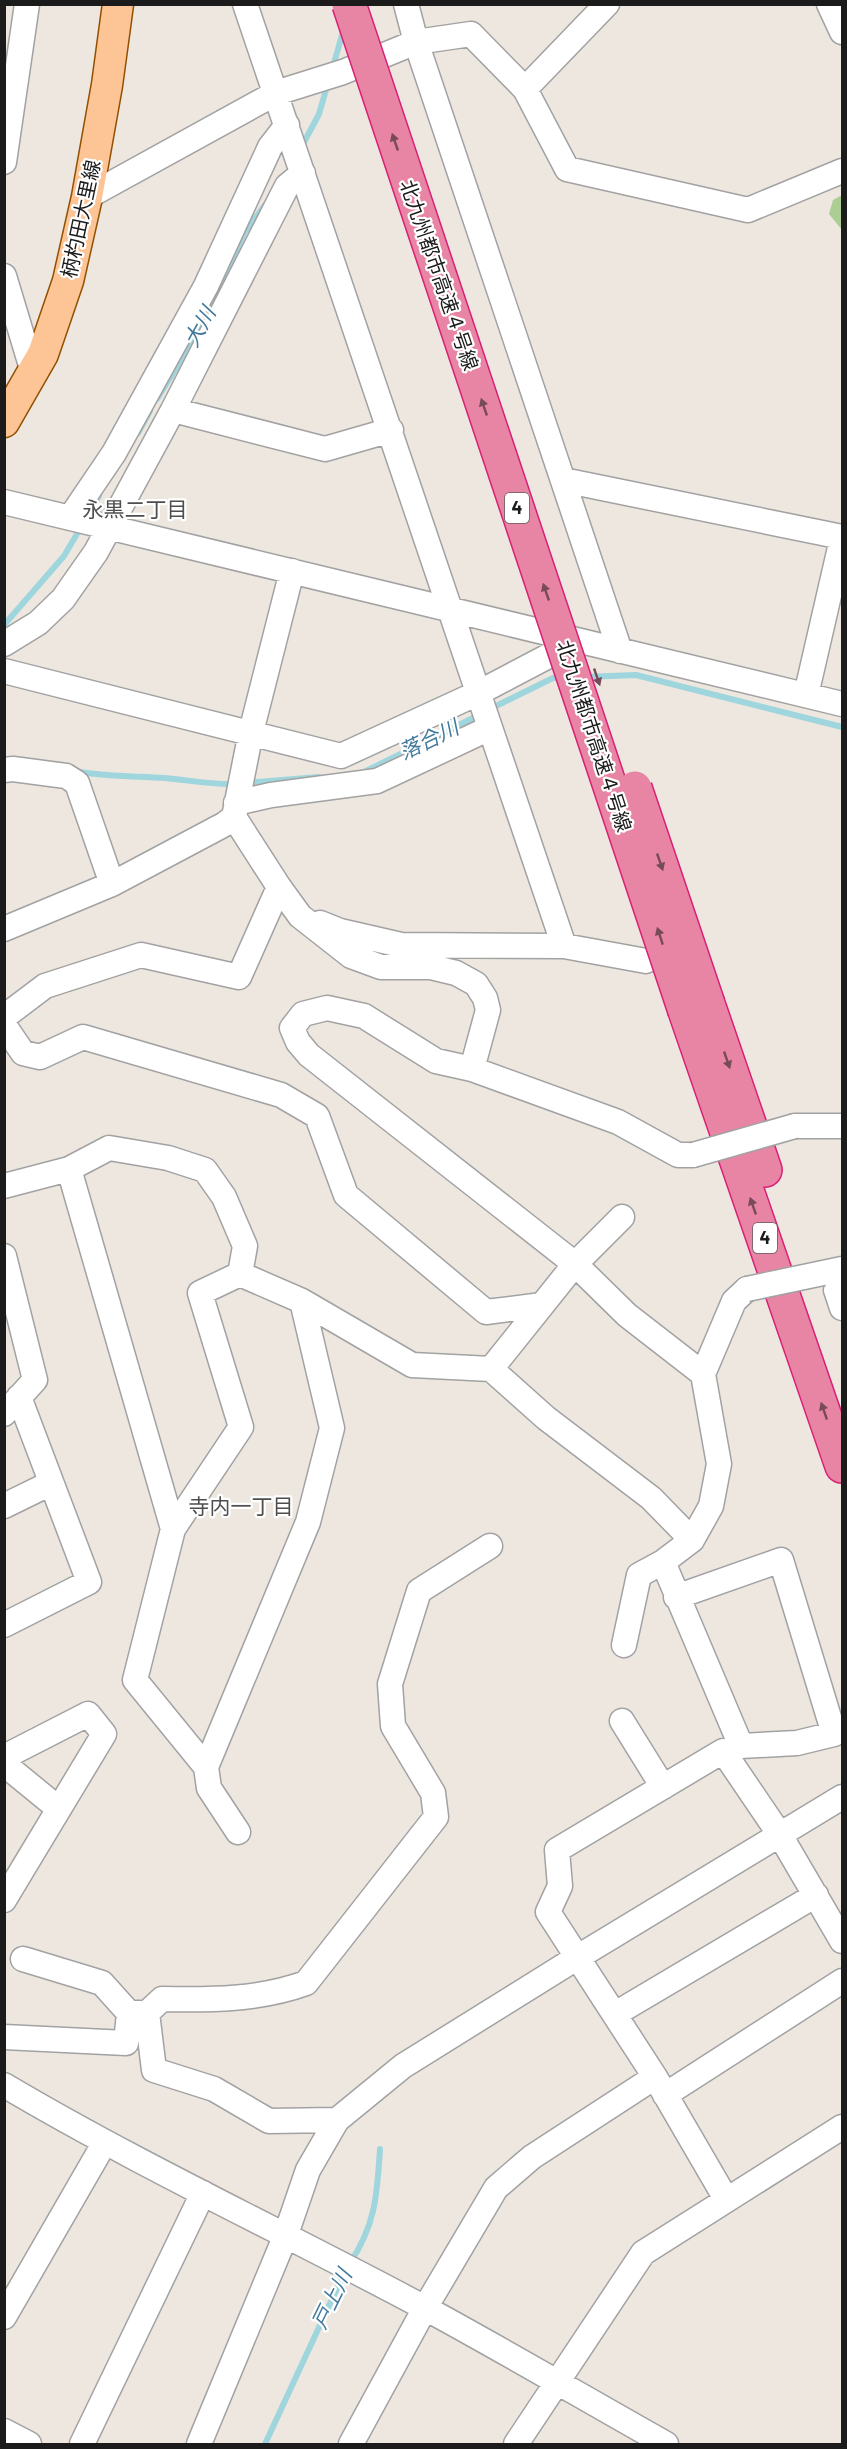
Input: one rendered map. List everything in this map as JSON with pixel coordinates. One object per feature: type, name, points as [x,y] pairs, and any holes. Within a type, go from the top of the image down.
[{"type":"highway","name":"北九州都市高速４号線","points":[[349,4],[696,1008],[843,1396]]},
{"type":"highway","name":"北九州都市高速４号線","points":[[371,4],[843,1466]]},
{"type":"main road","name":"柄杓田大里線","points":[[4,422],[43,354],[68,282],[108,85],[118,4]]},
{"type":"street","points":[[4,162],[27,4]]},
{"type":"street","points":[[245,4],[564,946]]},
{"type":"street","points":[[406,4],[416,42],[620,651]]},
{"type":"street","points":[[525,89],[607,4]]},
{"type":"street","points":[[829,4],[843,32]]},
{"type":"street","points":[[87,197],[276,93],[343,72],[416,42],[471,34],[525,89],[567,169],[748,210],[843,171]]},
{"type":"street","points":[[74,519],[120,443],[206,286],[270,147],[287,125]]},
{"type":"street","points":[[4,644],[38,623],[63,599],[96,552],[105,526],[173,410],[287,186],[303,172]]},
{"type":"street","points":[[4,276],[33,372]]},
{"type":"street","points":[[173,410],[325,449],[391,430]]},
{"type":"street","points":[[562,480],[843,538],[806,695]]},
{"type":"street","points":[[4,502],[843,704]]},
{"type":"street","points":[[4,929],[112,884],[225,824],[235,810],[250,732],[292,571]]},
{"type":"street","points":[[4,670],[341,756],[478,693],[577,641]]},
{"type":"street","points":[[235,810],[271,795],[376,781],[490,728]]},
{"type":"street","points":[[4,770],[13,769],[66,776],[77,783],[112,884]]},
{"type":"street","points":[[235,810],[279,887],[300,916],[351,956],[381,967],[431,967],[456,973],[476,984],[485,998],[488,1010],[472,1069]]},
{"type":"street","points":[[4,1017],[45,986],[141,955],[239,977],[279,887]]},
{"type":"street","points":[[300,916],[340,931],[401,945],[564,946],[646,962]]},
{"type":"street","points":[[703,1374],[627,1315],[574,1264],[309,1055],[298,1042],[292,1028],[303,1014],[327,1008],[364,1016],[436,1061],[472,1069],[618,1122],[678,1155],[693,1155],[795,1126],[843,1126]]},
{"type":"street","points":[[4,1025],[23,1053],[40,1057],[83,1037],[281,1095],[316,1116],[346,1195],[486,1312],[542,1305]]},
{"type":"street","points":[[4,1186],[69,1169],[109,1148],[168,1158],[205,1170],[224,1197],[245,1246],[240,1274]]},
{"type":"street","points":[[69,1169],[173,1528]]},
{"type":"street","points":[[491,1369],[574,1264],[622,1217]]},
{"type":"street","points":[[4,1256],[35,1380],[12,1405],[51,1483],[89,1582],[4,1625]]},
{"type":"street","points":[[624,1645],[639,1575],[663,1562],[692,1540],[711,1506],[719,1464],[703,1374],[734,1301],[747,1288],[833,1271]]},
{"type":"street","points":[[206,1767],[135,1680],[173,1528],[241,1427],[200,1293],[240,1274],[302,1301],[412,1365],[491,1369],[546,1418],[651,1498],[692,1540]]},
{"type":"street","points":[[843,1289],[836,1290],[843,1308]]},
{"type":"street","points":[[238,1832],[208,1788],[206,1767],[309,1522],[332,1428],[302,1301]]},
{"type":"street","points":[[4,1506],[51,1483]]},
{"type":"street","points":[[4,2037],[126,2043],[138,2013],[162,2000],[218,2000],[280,1993],[306,1983],[436,1817],[433,1793],[393,1726],[390,1684],[419,1591],[490,1546]]},
{"type":"street","points":[[663,1562],[676,1597],[741,1746],[797,1743],[834,1734],[781,1560],[676,1597]]},
{"type":"street","points":[[4,1757],[88,1714],[104,1734],[4,1900]]},
{"type":"street","points":[[622,1721],[663,1787]]},
{"type":"street","points":[[726,2199],[660,2086],[548,1912],[560,1886],[557,1850],[723,1751],[780,1835],[843,1941]]},
{"type":"street","points":[[4,1764],[59,1809]]},
{"type":"street","points":[[198,2445],[285,2237],[308,2170],[337,2120],[403,2066],[843,1797]]},
{"type":"street","points":[[615,2014],[816,1895]]},
{"type":"street","points":[[24,1959],[102,1983],[138,2013],[154,2070],[214,2089],[269,2121],[337,2120]]},
{"type":"street","points":[[351,2445],[425,2308],[496,2188],[532,2157],[843,1981]]},
{"type":"street","points":[[4,2085],[105,2142],[425,2308],[666,2445]]},
{"type":"street","points":[[516,2445],[643,2253],[843,2127]]},
{"type":"street","points":[[4,2317],[105,2142]]},
{"type":"street","points":[[82,2445],[203,2193]]},
{"type":"street","points":[[4,2431],[29,2445]]},
{"type":"green space","points":[[842,195],[842,230],[829,214],[833,200]]},
{"type":"waterway","name":"大川","points":[[332,70],[344,28]]},
{"type":"waterway","name":"大川","points":[[301,148],[319,114],[328,83]]},
{"type":"waterway","name":"大川","points":[[157,399],[208,317],[244,233],[265,205]]},
{"type":"waterway","name":"大川","points":[[138,433],[150,411]]},
{"type":"waterway","name":"大川","points":[[88,515],[99,496]]},
{"type":"waterway","name":"大川","points":[[4,625],[64,556],[81,527]]},
{"type":"waterway","name":"落合川","points":[[583,677],[636,675],[842,727]]},
{"type":"waterway","name":"落合川","points":[[488,710],[553,678],[563,678]]},
{"type":"waterway","name":"落合川","points":[[362,773],[479,715]]},
{"type":"waterway","name":"落合川","points":[[75,771],[235,784]]},
{"type":"waterway","name":"落合川","points":[[245,783],[319,777]]},
{"type":"waterway","name":"戸上川","points":[[350,2263],[359,2249],[374,2208],[380,2149]]},
{"type":"waterway","name":"戸上川","points":[[265,2444],[345,2271]]},
{"type":"district","name":"永黒二丁目","points":[[135,510]]},
{"type":"district","name":"寺内一丁目","points":[[241,1507]]}]
